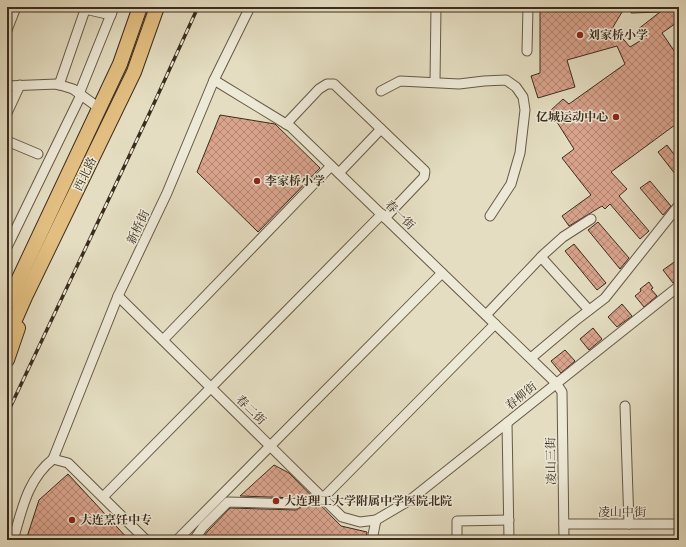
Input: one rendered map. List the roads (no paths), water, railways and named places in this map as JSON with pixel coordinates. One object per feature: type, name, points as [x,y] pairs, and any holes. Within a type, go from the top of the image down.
[{"type":"highway","name":"西北路","points":[[8,301],[120,64],[140,7]]},
{"type":"highway","name":"西北路","points":[[7,338],[25,297],[134,72],[157,7]]},
{"type":"highway","points":[[7,360],[20,321],[25,297]]},
{"type":"street","points":[[7,30],[16,7]]},
{"type":"street","name":"新桥街","points":[[53,459],[118,296],[167,193],[214,80],[250,7]]},
{"type":"street","points":[[435,82],[436,7]]},
{"type":"street","points":[[527,51],[528,7]]},
{"type":"street","points":[[7,247],[11,230],[80,94],[112,11],[86,8],[59,85]]},
{"type":"street","name":"春一街","points":[[214,80],[291,127],[556,383]]},
{"type":"street","points":[[382,91],[400,81],[458,84],[506,80],[516,87],[523,97],[525,110],[520,153],[511,184],[490,216]]},
{"type":"street","points":[[103,497],[211,387],[424,177],[425,171],[334,84],[327,84],[319,88],[286,124]]},
{"type":"street","points":[[7,113],[20,85]]},
{"type":"street","points":[[7,86],[59,85],[73,89],[99,108]]},
{"type":"street","points":[[339,173],[381,129]]},
{"type":"street","points":[[7,141],[38,154]]},
{"type":"street","points":[[163,340],[331,166]]},
{"type":"street","points":[[531,358],[604,298],[679,205]]},
{"type":"street","points":[[486,315],[541,257],[563,237],[591,219]]},
{"type":"street","points":[[541,257],[589,310]]},
{"type":"street","points":[[177,540],[442,273]]},
{"type":"street","name":"春柳街","points":[[376,520],[410,500],[679,286]]},
{"type":"street","name":"春二街","points":[[118,296],[342,517],[360,522],[376,520]]},
{"type":"street","points":[[323,498],[495,324]]},
{"type":"street","name":"凌山三街","points":[[556,383],[562,391],[564,540]]},
{"type":"street","points":[[625,406],[629,524]]},
{"type":"street","points":[[507,423],[509,540]]},
{"type":"street","points":[[13,540],[28,491],[42,468],[53,459],[68,463],[146,540]]},
{"type":"street","points":[[194,540],[203,527],[228,502],[296,504]]},
{"type":"street","points":[[372,540],[376,520]]},
{"type":"street","points":[[457,540],[457,521],[509,520]]},
{"type":"street","name":"凌山中街","points":[[564,524],[679,524]]},
{"type":"railway","points":[[7,414],[151,110],[198,7]]},
{"type":"place","name":"刘家桥小学","points":[[580,35]]},
{"type":"place","name":"亿城运动中心","points":[[616,117]]},
{"type":"place","name":"李家桥小学","points":[[257,181]]},
{"type":"place","name":"大连理工大学附属中学医院北院","points":[[276,501]]},
{"type":"place","name":"大连烹饪中专","points":[[72,520]]}]
